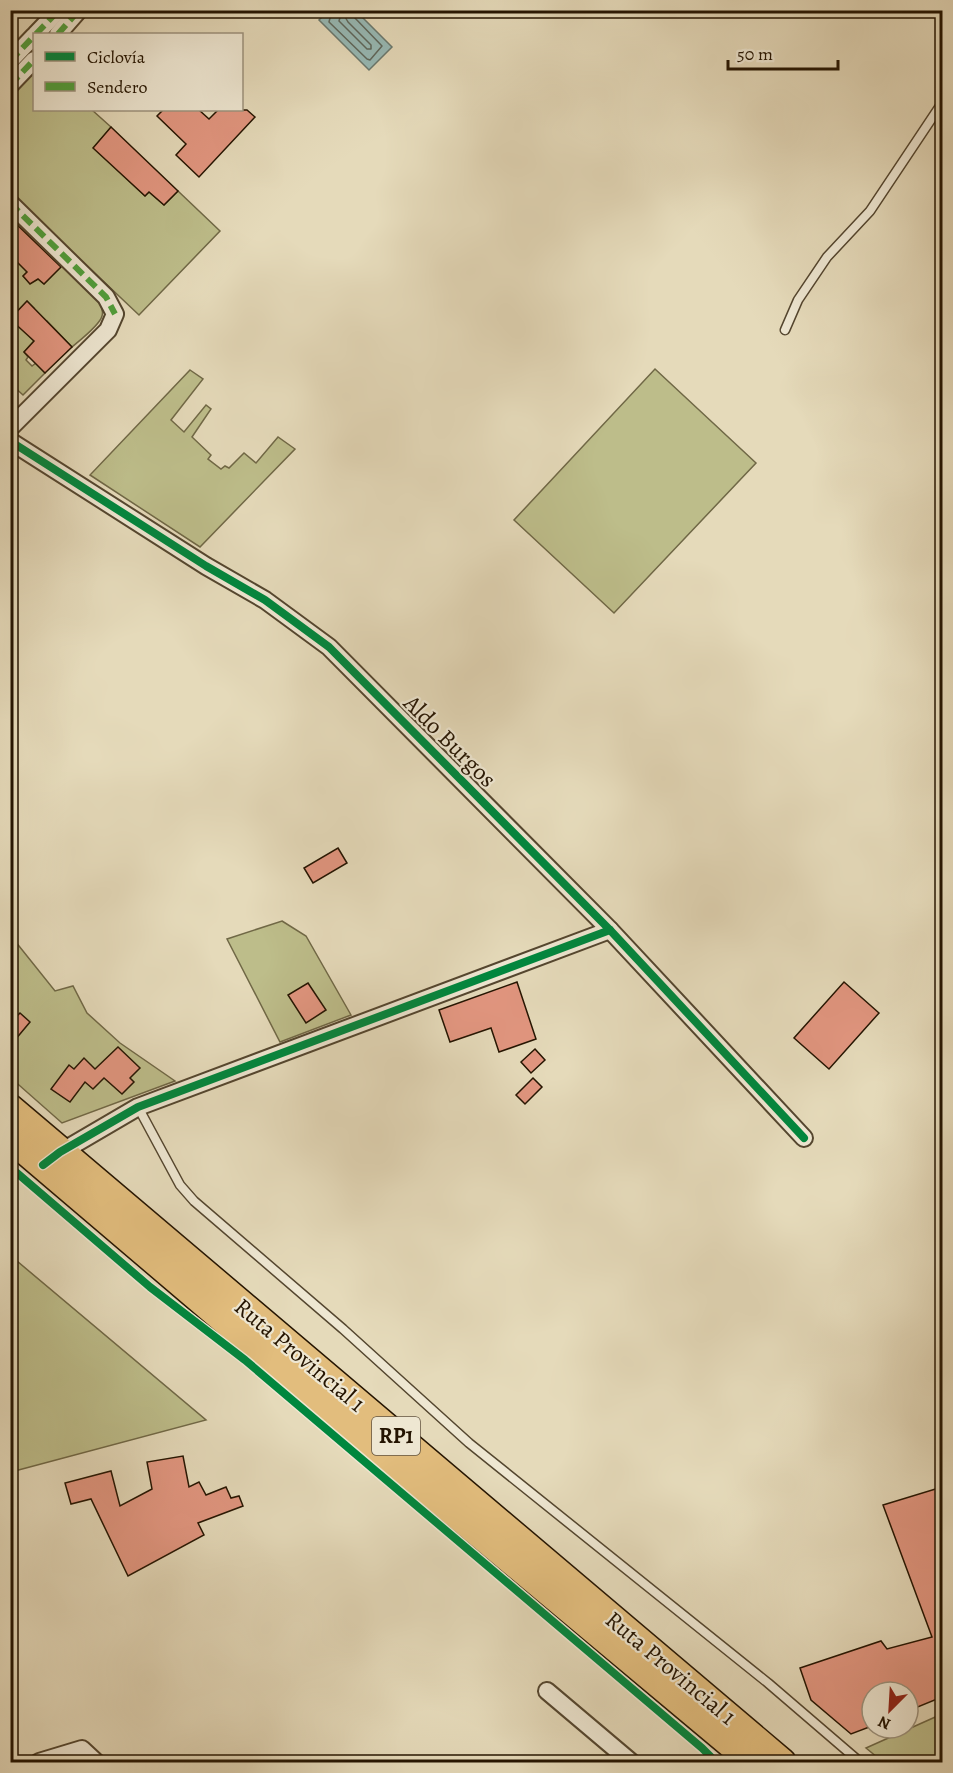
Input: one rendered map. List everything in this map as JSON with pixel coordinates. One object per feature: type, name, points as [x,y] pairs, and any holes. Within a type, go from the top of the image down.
[{"type":"main road","name":"Ruta Provincial 1","points":[[10,1108],[17,1138],[52,1159],[782,1762]]},
{"type":"main road","name":"Ruta Provincial 1","points":[[52,1159],[258,1349],[752,1762]]},
{"type":"street","points":[[37,33],[59,10]]},
{"type":"street","points":[[58,33],[79,10]]},
{"type":"street","points":[[10,61],[33,37]]},
{"type":"street","points":[[10,85],[33,61]]},
{"type":"street","points":[[10,203],[106,297],[115,314],[108,330],[10,428]]},
{"type":"street","name":"Aldo Burgos","points":[[10,441],[206,566],[266,600],[329,647],[610,930],[804,1138]]},
{"type":"street","points":[[52,1159],[138,1107],[610,930]]},
{"type":"street","points":[[547,1691],[631,1762]]},
{"type":"street","points":[[39,1762],[82,1749],[96,1762]]},
{"type":"lane","points":[[785,330],[798,300],[827,257],[870,211],[942,103]]},
{"type":"lane","points":[[138,1107],[180,1185],[194,1202],[343,1329],[468,1443],[768,1683],[860,1762]]},
{"type":"green space","points":[[33,72],[33,111],[93,111],[111,127],[94,148],[145,196],[149,192],[164,205],[178,191],[220,231],[139,315],[11,194],[10,96]]},
{"type":"green space","points":[[11,249],[27,272],[23,276],[30,283],[38,279],[44,284],[62,265],[95,296],[102,310],[102,316],[97,324],[72,347],[47,321],[30,337],[34,341],[24,352],[28,357],[26,360],[32,366],[36,363],[45,373],[23,395],[11,384],[10,319],[34,308],[27,301],[11,318]]},
{"type":"green space","points":[[655,369],[756,463],[614,613],[514,520]]},
{"type":"green space","points":[[190,370],[203,379],[171,420],[184,432],[206,405],[211,409],[192,437],[211,455],[208,459],[221,469],[225,466],[229,468],[244,453],[256,463],[278,437],[295,449],[200,547],[90,475]]},
{"type":"green space","points":[[282,921],[306,936],[351,1015],[280,1042],[227,939]]},
{"type":"green space","points":[[11,936],[55,991],[73,986],[87,1013],[120,1043],[175,1081],[62,1123],[11,1078]]},
{"type":"green space","points":[[11,1256],[206,1420],[11,1472]]},
{"type":"green space","points":[[942,1714],[942,1762],[883,1762],[866,1748],[884,1740],[920,1740],[920,1724]]},
{"type":"water","points":[[329,10],[356,11],[392,47],[369,70],[319,20]]},
{"type":"building","points":[[247,110],[255,117],[199,177],[176,155],[186,144],[157,116],[162,111],[200,111],[209,119],[217,111]]},
{"type":"building","points":[[111,127],[178,191],[164,205],[149,192],[145,196],[93,148]]},
{"type":"building","points":[[10,218],[61,267],[44,284],[38,279],[30,284],[23,276],[27,272],[10,255]]},
{"type":"building","points":[[27,301],[72,347],[45,373],[24,352],[34,341],[10,319]]},
{"type":"building","points":[[338,848],[347,863],[313,883],[304,868]]},
{"type":"building","points":[[517,982],[536,1039],[499,1052],[491,1028],[450,1042],[439,1010]]},
{"type":"building","points":[[844,982],[879,1013],[829,1069],[794,1038]]},
{"type":"building","points":[[308,983],[326,1010],[306,1023],[288,995]]},
{"type":"building","points":[[20,1013],[30,1022],[10,1046],[10,1020],[12,1021]]},
{"type":"building","points":[[118,1047],[140,1068],[130,1078],[134,1082],[122,1094],[104,1078],[93,1089],[85,1082],[70,1102],[51,1089],[69,1065],[74,1069],[84,1058],[95,1069]]},
{"type":"building","points":[[535,1049],[545,1060],[531,1073],[521,1062]]},
{"type":"building","points":[[533,1078],[542,1087],[525,1104],[516,1095]]},
{"type":"building","points":[[183,1456],[189,1487],[199,1482],[206,1495],[226,1487],[231,1498],[239,1496],[243,1506],[198,1523],[204,1535],[128,1576],[91,1499],[71,1504],[65,1483],[111,1471],[120,1506],[152,1489],[147,1462]]},
{"type":"building","points":[[942,1487],[942,1697],[920,1706],[920,1680],[860,1680],[860,1731],[851,1734],[811,1700],[800,1668],[881,1641],[887,1649],[932,1637],[883,1505]]},
{"type":"marked path","points":[[37,33],[59,10]]},
{"type":"marked path","points":[[59,33],[79,10]]},
{"type":"marked path","points":[[10,61],[33,37]]},
{"type":"marked path","points":[[10,85],[33,61]]},
{"type":"marked path","points":[[10,203],[106,297],[115,314]]},
{"type":"cycle path","points":[[10,441],[206,566],[265,600],[329,647],[610,930],[804,1138]]},
{"type":"cycle path","points":[[43,1165],[60,1152],[138,1107],[610,930]]},
{"type":"cycle path","points":[[10,1167],[150,1287],[245,1360],[716,1762]]}]
